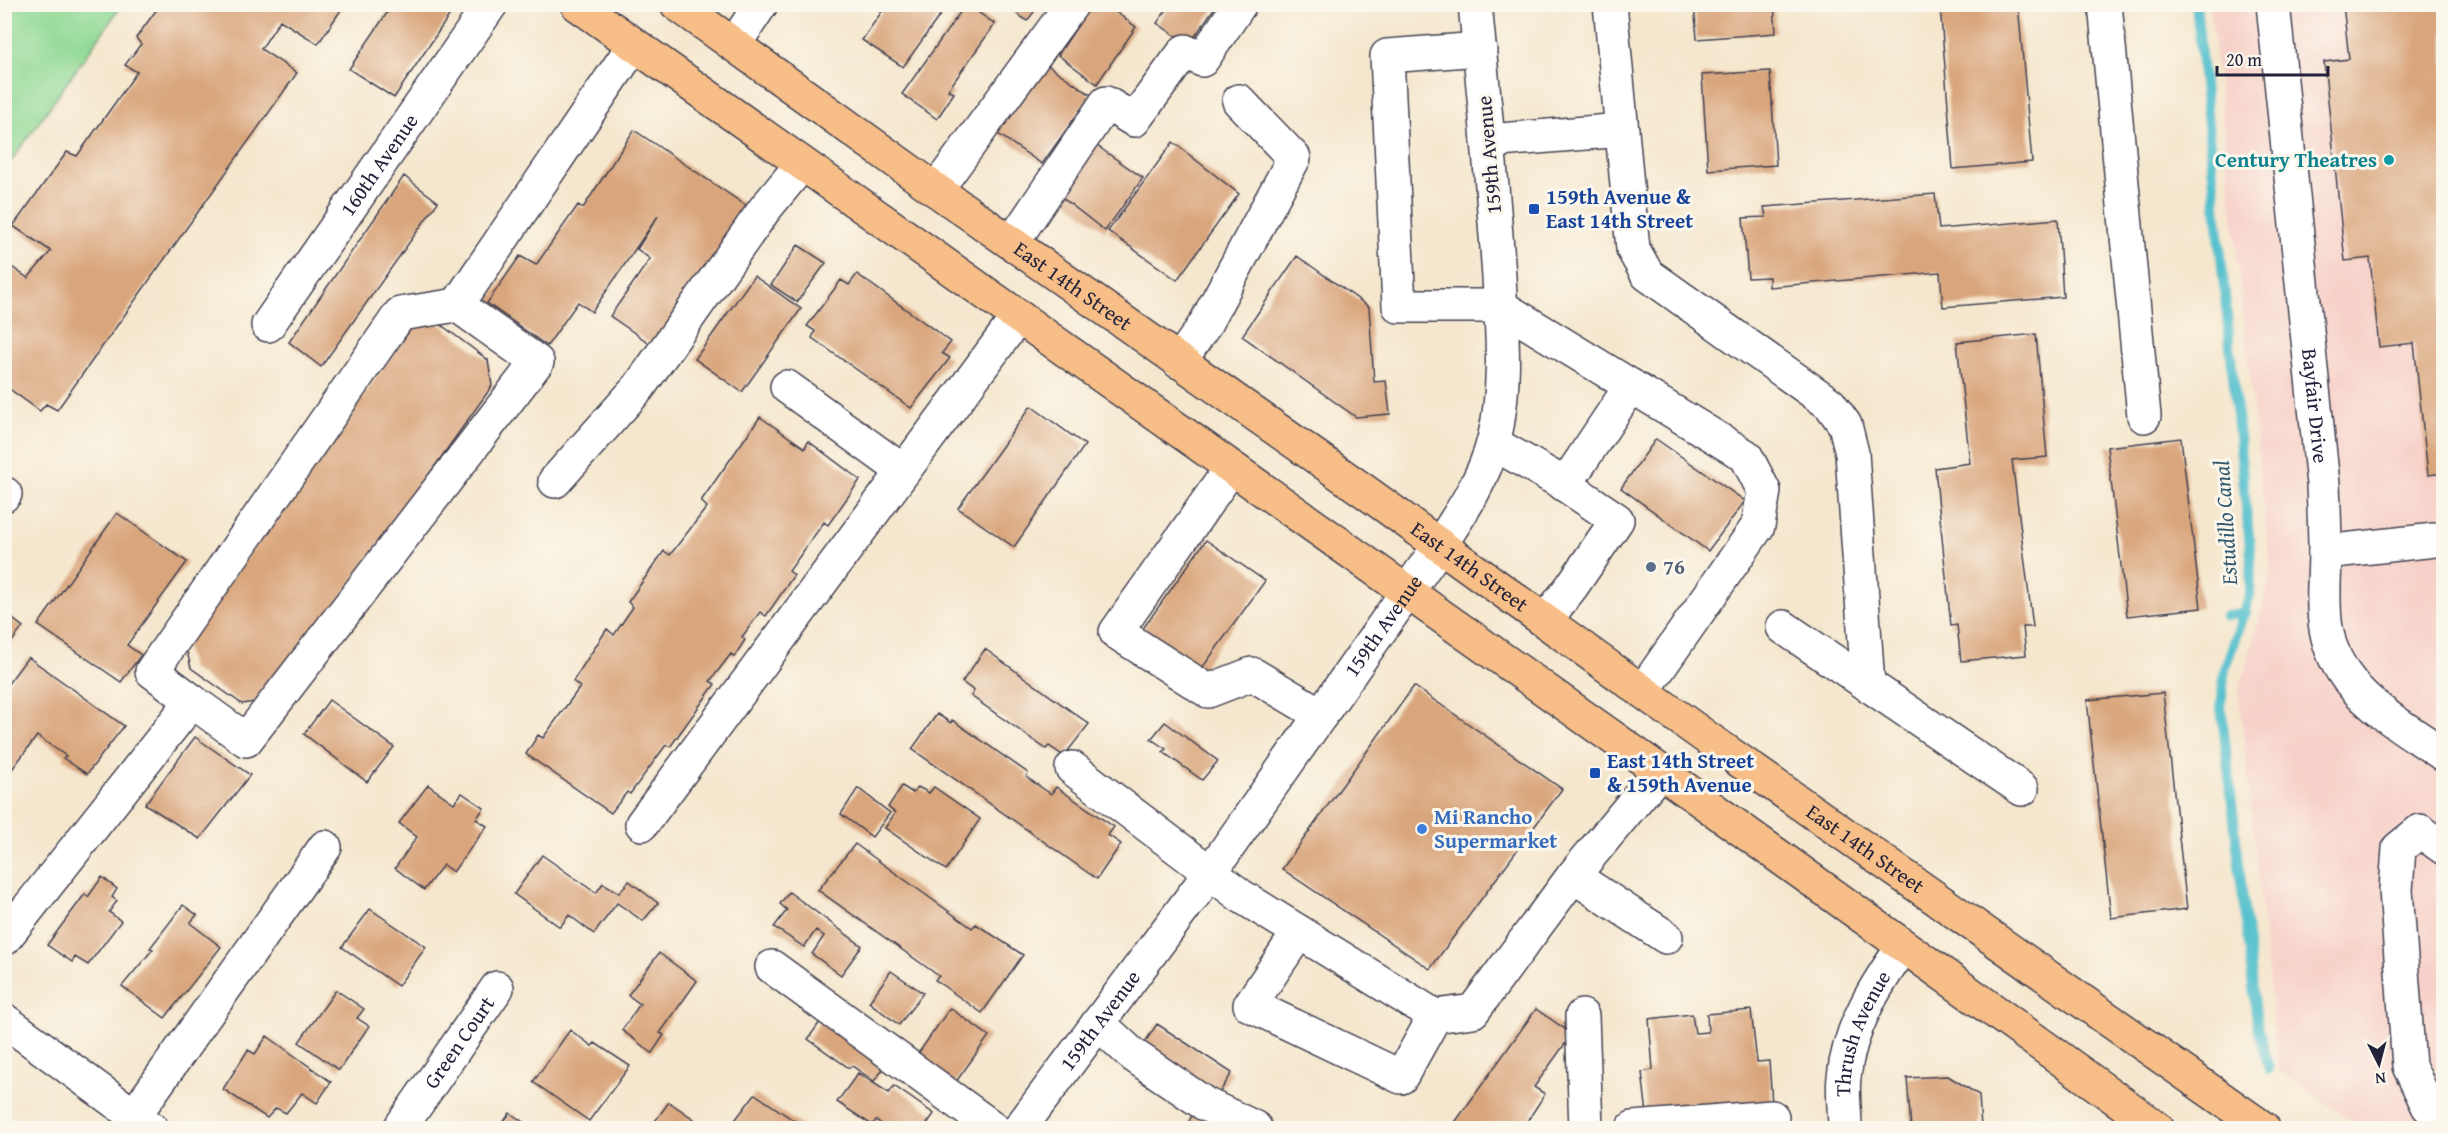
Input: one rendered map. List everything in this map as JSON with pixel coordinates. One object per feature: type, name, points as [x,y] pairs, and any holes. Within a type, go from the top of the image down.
[{"type":"main road","points":[[577,4],[1660,771],[2157,1128]]},
{"type":"main road","name":"East 14th Street","points":[[677,4],[936,190],[2263,1128]]},
{"type":"street","name":"160th Avenue","points":[[268,325],[491,4]]},
{"type":"street","points":[[734,45],[761,4]]},
{"type":"street","points":[[936,190],[1072,4]]},
{"type":"street","points":[[1012,243],[1106,103],[1134,120],[1185,51],[1202,60],[1240,4]]},
{"type":"street","name":"159th Avenue","points":[[1020,1128],[1210,873],[1440,545],[1482,474],[1493,443],[1501,409],[1503,368],[1488,141],[1475,4]]},
{"type":"street","points":[[1610,4],[1633,249],[1647,274],[1830,404],[1845,425],[1852,453],[1868,685]]},
{"type":"street","points":[[2105,4],[2144,416]]},
{"type":"street","name":"Bayfair Drive","points":[[2273,4],[2323,484],[2325,552],[2323,615],[2328,641],[2339,665],[2353,685],[2376,707],[2444,755]]},
{"type":"street","points":[[457,305],[634,45]]},
{"type":"street","points":[[1480,49],[1387,56],[1399,306],[1500,306],[1746,456],[1764,491],[1758,526],[1643,691]]},
{"type":"street","points":[[1179,362],[1204,326],[1294,158],[1239,101]]},
{"type":"street","points":[[1488,141],[1622,130]]},
{"type":"street","points":[[555,481],[639,387],[764,210],[802,164]]},
{"type":"street","points":[[457,305],[537,362],[246,740],[192,700],[152,671],[400,314],[457,305]]},
{"type":"street","points":[[642,824],[1018,317]]},
{"type":"street","points":[[1565,485],[1631,386]]},
{"type":"street","points":[[787,387],[903,471]]},
{"type":"street","points":[[1493,443],[1565,485],[1617,520],[1545,621]]},
{"type":"street","points":[[1231,468],[1116,632],[1208,691],[1252,674],[1321,715]]},
{"type":"street","points":[[2325,552],[2444,539]]},
{"type":"street","points":[[1783,627],[2022,789]]},
{"type":"street","points":[[4,939],[192,700]]},
{"type":"street","points":[[1072,768],[1241,896],[1435,1016],[1473,1011],[1573,876],[1660,771]]},
{"type":"street","points":[[2444,848],[2420,831],[2399,848],[2396,890],[2409,1066],[2428,1106],[2444,1119]]},
{"type":"street","points":[[4,1020],[143,1122],[325,847]]},
{"type":"street","points":[[1573,876],[1666,937]]},
{"type":"street","points":[[1299,932],[1250,1005],[1401,1077],[1435,1016]]},
{"type":"street","name":"Thrush Avenue","points":[[1845,1128],[1843,1079],[1851,1040],[1879,981],[1903,946]]},
{"type":"street","points":[[772,967],[993,1128]]},
{"type":"street","name":"Green Court","points":[[400,1128],[497,988]]},
{"type":"street","points":[[1582,1016],[1586,1128]]},
{"type":"street","points":[[1098,1023],[1133,1055],[1204,1104],[1256,1128]]},
{"type":"street","points":[[1633,1128],[1772,1117]]},
{"type":"shaded area","points":[[2210,5],[2443,5],[2443,1128],[2362,1128],[2278,1069],[2239,692],[2271,575]]},
{"type":"green space","points":[[4,5],[122,5],[5,170]]},
{"type":"building","points":[[345,4],[318,44],[280,20],[261,49],[297,73],[57,410],[46,404],[40,411],[4,385],[4,262],[28,278],[51,251],[13,226],[67,152],[77,156],[137,72],[125,65],[141,44],[136,38],[160,5]]},
{"type":"building","points":[[393,4],[457,4],[394,98],[349,69]]},
{"type":"building","points":[[887,4],[948,4],[903,67],[862,40]]},
{"type":"building","points":[[966,4],[995,24],[948,90],[954,93],[937,119],[902,94]]},
{"type":"building","points":[[1004,4],[1040,4],[1027,21]]},
{"type":"building","points":[[1092,4],[1105,4],[1136,27],[1097,84],[1058,55]]},
{"type":"building","points":[[1171,4],[1217,4],[1189,45],[1157,23]]},
{"type":"building","points":[[1694,4],[1774,4],[1776,33],[1697,39]]},
{"type":"building","points":[[1940,4],[2018,4],[2032,162],[1953,169]]},
{"type":"building","name":"Century Theatres","points":[[2343,4],[2444,4],[2444,473],[2428,475],[2414,343],[2379,347],[2370,258],[2345,261],[2324,62],[2349,59]]},
{"type":"building","points":[[1040,60],[1091,95],[1042,164],[991,129]]},
{"type":"building","points":[[1770,71],[1776,165],[1708,170],[1702,75]]},
{"type":"building","points":[[634,130],[754,211],[655,347],[610,316],[650,259],[637,249],[658,216],[592,312],[578,302],[547,346],[487,303],[520,256],[536,265],[578,205],[583,208]]},
{"type":"building","points":[[1173,142],[1239,194],[1177,280],[1108,231]]},
{"type":"building","points":[[1093,143],[1143,178],[1105,231],[1059,195]]},
{"type":"building","points":[[404,176],[438,202],[321,367],[289,342]]},
{"type":"building","points":[[1935,194],[1939,229],[2058,219],[2063,297],[1943,307],[1940,272],[1769,287],[1769,277],[1748,278],[1743,218],[1766,217],[1764,207]]},
{"type":"building","points":[[798,245],[826,263],[797,302],[771,285]]},
{"type":"building","points":[[1297,256],[1369,307],[1374,382],[1386,381],[1390,414],[1356,417],[1242,336]]},
{"type":"building","points":[[857,274],[951,342],[942,353],[950,358],[911,408],[812,338],[815,331],[807,326],[841,280],[849,285]]},
{"type":"building","points":[[754,276],[801,309],[742,392],[695,359]]},
{"type":"building","points":[[436,321],[488,360],[492,386],[268,700],[242,704],[191,668],[185,643],[413,326]]},
{"type":"building","points":[[2036,334],[2047,457],[2012,460],[2033,627],[2023,627],[2026,655],[1961,661],[1957,625],[1951,626],[1935,468],[1970,463],[1957,342]]},
{"type":"building","points":[[1031,406],[1085,445],[1014,547],[958,508]]},
{"type":"building","points":[[760,417],[805,448],[808,441],[860,480],[828,525],[824,522],[789,571],[794,575],[766,616],[760,612],[742,637],[745,640],[734,657],[731,654],[710,681],[715,684],[670,747],[666,745],[630,794],[627,792],[611,813],[526,754],[538,735],[543,738],[580,687],[573,681],[607,629],[614,635],[633,607],[628,602],[664,551],[670,555],[707,507],[701,501]]},
{"type":"building","points":[[2181,438],[2201,608],[2127,616],[2107,447]]},
{"type":"building","points":[[1656,439],[1745,501],[1708,551],[1621,488]]},
{"type":"building","points":[[117,513],[187,562],[127,645],[141,655],[121,682],[38,625]]},
{"type":"building","points":[[1206,540],[1265,581],[1195,678],[1137,637]]},
{"type":"building","points":[[4,612],[23,627],[4,652]]},
{"type":"building","points":[[985,649],[1089,724],[1064,756],[1049,746],[1046,749],[971,696],[974,691],[962,682]]},
{"type":"building","points":[[28,657],[124,726],[87,774],[37,736],[4,780],[4,689]]},
{"type":"building","name":"Mi Rancho Supermarket","points":[[1414,686],[1562,789],[1430,969],[1282,869]]},
{"type":"building","points":[[2163,693],[2187,909],[2111,918],[2087,700]]},
{"type":"building","points":[[329,700],[394,747],[367,782],[304,734]]},
{"type":"building","points":[[937,714],[951,723],[952,720],[1028,773],[1026,777],[1051,794],[1056,787],[1114,827],[1108,835],[1121,844],[1097,879],[912,749]]},
{"type":"building","points":[[1165,722],[1218,761],[1202,780],[1163,752],[1166,749],[1151,739]]},
{"type":"building","points":[[195,737],[250,775],[200,839],[145,804]]},
{"type":"building","points":[[428,785],[454,803],[462,793],[484,808],[476,819],[487,826],[453,872],[443,865],[424,890],[395,868],[417,837],[399,823]]},
{"type":"building","points":[[902,786],[913,793],[918,787],[929,793],[934,787],[980,819],[946,870],[885,828],[895,813],[888,807]]},
{"type":"building","points":[[858,788],[890,813],[872,837],[841,814]]},
{"type":"building","points":[[855,844],[972,928],[976,924],[1023,955],[982,1013],[935,980],[939,976],[818,890]]},
{"type":"building","points":[[542,855],[596,893],[603,883],[619,893],[629,881],[658,903],[643,921],[617,903],[594,934],[569,915],[560,927],[514,894]]},
{"type":"building","points":[[102,877],[117,889],[112,897],[117,901],[109,912],[121,921],[88,965],[75,957],[72,962],[47,945],[85,894],[88,897]]},
{"type":"building","points":[[789,892],[862,946],[841,975],[812,954],[824,936],[816,930],[804,947],[774,927],[787,910],[780,904]]},
{"type":"building","points":[[183,905],[197,915],[190,923],[221,947],[165,1018],[122,986],[153,949],[150,948]]},
{"type":"building","points":[[370,909],[426,947],[398,986],[342,947]]},
{"type":"building","points":[[659,953],[697,981],[660,1033],[664,1035],[652,1053],[622,1030],[640,1004],[628,995]]},
{"type":"building","points":[[891,971],[923,993],[899,1025],[869,1002]]},
{"type":"building","points":[[336,990],[364,1009],[357,1018],[369,1026],[339,1070],[299,1042]]},
{"type":"building","points":[[950,1008],[989,1036],[953,1086],[915,1058]]},
{"type":"building","points":[[1536,1009],[1572,1034],[1534,1087],[1545,1094],[1523,1128],[1509,1123],[1505,1128],[1451,1128]]},
{"type":"building","points":[[1751,1010],[1757,1062],[1769,1061],[1772,1103],[1647,1114],[1642,1072],[1653,1070],[1649,1019],[1692,1014],[1695,1033],[1708,1032],[1707,1014]]},
{"type":"building","points":[[822,1019],[889,1062],[874,1081],[852,1066],[849,1068],[808,1039]]},
{"type":"building","points":[[1157,1024],[1232,1073],[1216,1098],[1141,1048]]},
{"type":"building","points":[[570,1030],[592,1046],[595,1043],[630,1066],[589,1121],[533,1082]]},
{"type":"building","points":[[267,1036],[331,1082],[317,1103],[302,1093],[286,1113],[276,1108],[267,1118],[223,1089],[248,1050],[255,1054]]},
{"type":"building","points":[[858,1073],[889,1093],[894,1086],[934,1114],[924,1128],[887,1128],[876,1120],[872,1125],[837,1102]]},
{"type":"building","points":[[1948,1076],[1979,1095],[1981,1128],[1911,1128],[1907,1078]]},
{"type":"building","points":[[755,1094],[805,1128],[729,1128]]},
{"type":"building","points":[[669,1102],[695,1120],[689,1128],[650,1128]]},
{"type":"building","points":[[510,1113],[532,1128],[499,1128]]},
{"type":"building","points":[[1192,1115],[1222,1128],[1186,1128]]},
{"type":"waterway","name":"Estudillo Canal","points":[[2196,4],[2251,557],[2250,595],[2225,668],[2221,706],[2257,1022],[2269,1069]]},
{"type":"waterway","points":[[2226,616],[2246,612]]},
{"type":"place","name":"Century Theatres","points":[[2389,160]]},
{"type":"place","name":"159th Avenue & East 14th Street","points":[[1534,209]]},
{"type":"place","name":"76","points":[[1651,567]]},
{"type":"place","name":"East 14th Street & 159th Avenue","points":[[1595,773]]},
{"type":"place","name":"Mi Rancho Supermarket","points":[[1422,829]]}]
